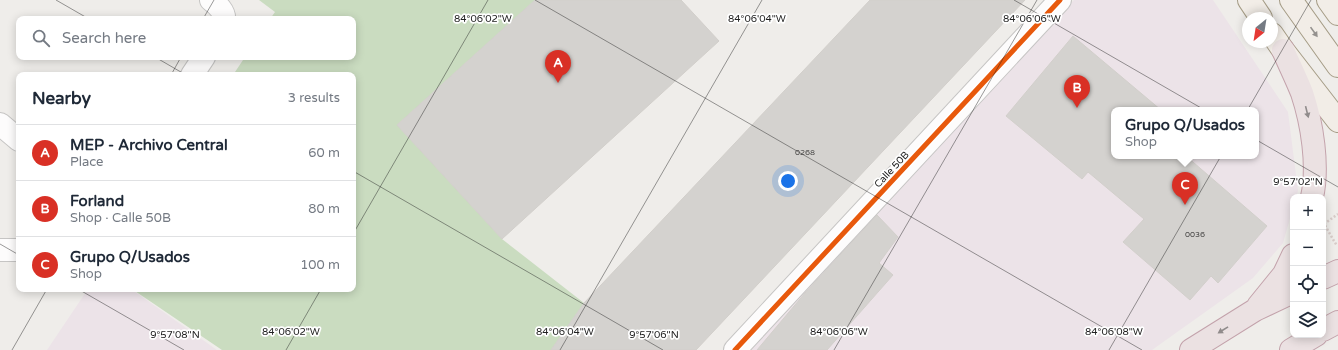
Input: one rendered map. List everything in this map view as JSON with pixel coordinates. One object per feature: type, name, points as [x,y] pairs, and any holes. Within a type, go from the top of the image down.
[{"type":"highway","points":[[1278,44],[1302,93],[1313,139],[1314,186],[1313,194]]},
{"type":"highway","points":[[1255,310],[1284,274],[1290,261]]},
{"type":"highway","points":[[1326,277],[1338,271]]},
{"type":"highway","points":[[1192,350],[1255,310],[1290,293]]},
{"type":"highway","points":[[1291,350],[1327,328]]},
{"type":"main road","points":[[1249,0],[1257,12]]},
{"type":"main road","points":[[1291,0],[1338,66]]},
{"type":"main road","points":[[1328,0],[1338,14]]},
{"type":"main road","points":[[1278,43],[1338,120]]},
{"type":"street","points":[[211,0],[220,8],[225,16]]},
{"type":"street","name":"Calle 50B","points":[[735,350],[1060,0]]},
{"type":"street","points":[[194,72],[202,60]]},
{"type":"street","points":[[0,124],[16,137]]},
{"type":"street","points":[[0,250],[16,250]]},
{"type":"path","points":[[1326,222],[1338,214]]},
{"type":"path","points":[[1326,227],[1338,248]]},
{"type":"shaded area","points":[[1074,0],[1213,0],[1242,43],[1242,48],[1245,48],[1288,112],[1298,191],[1297,194],[1290,194],[1290,218],[1283,243],[1253,278],[1152,350],[751,350],[955,117]]},
{"type":"shaded area","points":[[86,292],[135,292],[217,350],[47,350]]},
{"type":"green space","points":[[259,0],[535,0],[397,125],[502,239],[584,303],[551,350],[222,350],[136,292],[356,292],[356,72],[235,72],[243,60],[356,60],[356,16],[272,16],[275,12]]},
{"type":"building","points":[[535,0],[681,0],[719,41],[502,239],[397,125]]},
{"type":"building","points":[[870,0],[1025,0],[696,350],[551,350],[584,303]]},
{"type":"building","points":[[1073,36],[1157,107],[1111,107],[1111,159],[1189,159],[1267,226],[1218,283],[1211,276],[1190,300],[1123,242],[1144,219],[1088,172],[1082,179],[1006,116]]},
{"type":"building","points":[[877,215],[898,237],[879,263],[893,275],[827,350],[757,350],[805,293]]},
{"type":"cycle path","points":[[735,350],[1060,0]]},
{"type":"place","name":"MEP - Archivo Central","points":[[558,83]]},
{"type":"place","name":"Forland","points":[[1077,108]]},
{"type":"place","name":"Grupo Q/Usados","points":[[1185,205]]}]
